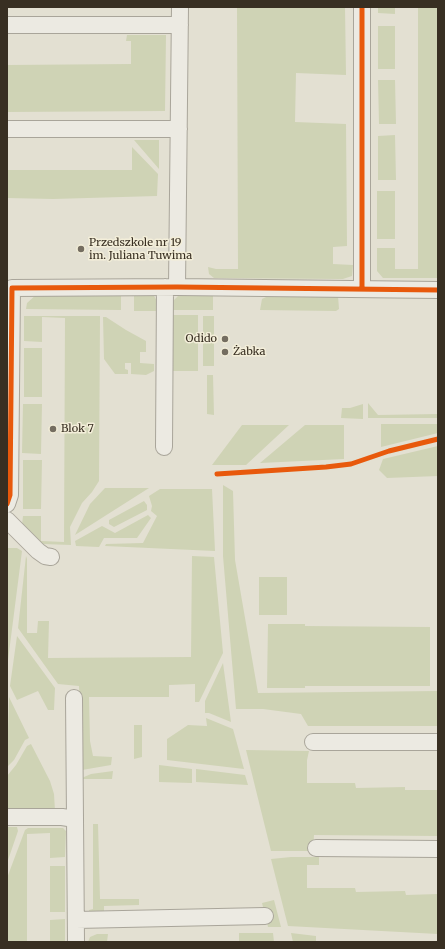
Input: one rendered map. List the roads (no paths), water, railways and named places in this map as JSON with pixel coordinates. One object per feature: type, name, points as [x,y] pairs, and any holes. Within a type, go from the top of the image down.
[{"type":"street","points":[[164,447],[179,129],[180,7]]},
{"type":"street","points":[[362,7],[362,289]]},
{"type":"street","points":[[7,25],[180,25]]},
{"type":"street","points":[[7,129],[179,129]]},
{"type":"street","points":[[7,504],[10,495],[9,288],[171,287],[438,290]]},
{"type":"street","points":[[7,520],[38,551],[45,556],[51,557]]},
{"type":"street","points":[[74,698],[76,942]]},
{"type":"street","points":[[313,742],[438,742]]},
{"type":"street","points":[[7,817],[62,817],[75,819]]},
{"type":"street","points":[[316,848],[438,849]]},
{"type":"street","points":[[76,920],[265,916]]},
{"type":"place","name":"Przedszkole nr 19 im. Juliana Tuwima","points":[[81,249]]},
{"type":"place","name":"Odido","points":[[225,339]]},
{"type":"place","name":"Żabka","points":[[225,352]]},
{"type":"place","name":"Blok 7","points":[[53,429]]}]
